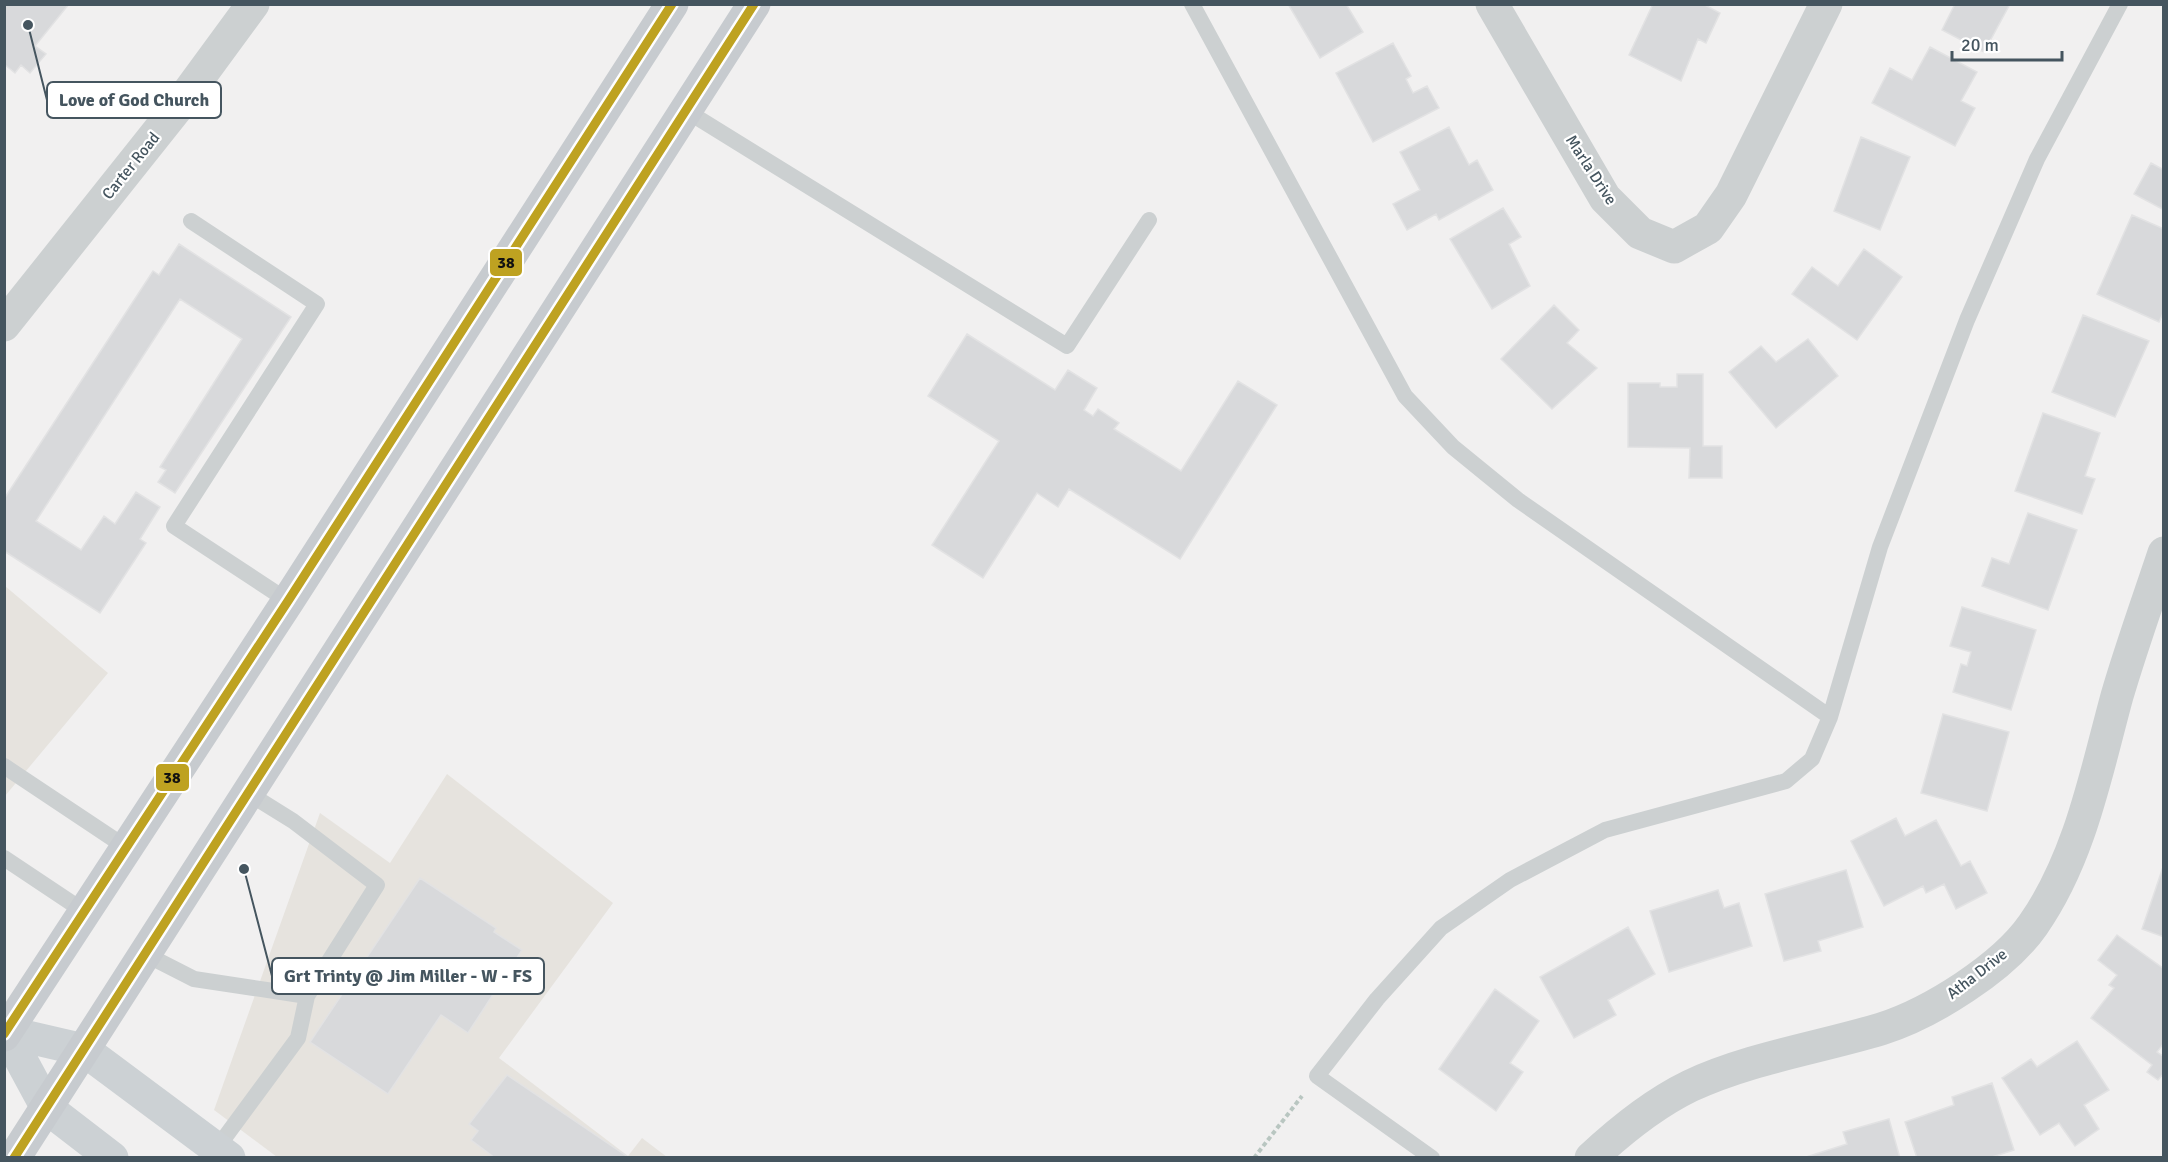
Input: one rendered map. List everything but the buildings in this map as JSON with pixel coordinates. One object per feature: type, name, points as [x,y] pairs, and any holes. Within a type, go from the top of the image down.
[{"type":"main road","points":[[5,1033],[128,848],[672,4]]},
{"type":"main road","points":[[14,1158],[753,4]]},
{"type":"main road","points":[[5,1033],[84,1050],[223,1153]]},
{"type":"main road","points":[[5,1033],[47,1108],[112,1158]]},
{"type":"street","name":"Carter Road","points":[[4,325],[169,118],[253,4]]},
{"type":"street","name":"Marla Drive","points":[[1492,4],[1605,198],[1640,233],[1674,247],[1708,228],[1731,195],[1826,4]]},
{"type":"street","name":"Atha Drive","points":[[1591,1158],[1627,1124],[1690,1086],[1758,1062],[1883,1028],[1944,1001],[1993,965],[2032,926],[2060,876],[2080,827],[2125,669],[2163,553]]},
{"type":"lane","points":[[1192,4],[1405,396],[1454,447],[1518,500],[1830,717]]},
{"type":"lane","points":[[1432,1158],[1317,1076],[1377,999],[1441,928],[1502,886],[1605,830],[1786,781],[1812,759],[1830,717],[1880,547],[1967,320],[2037,159],[2120,4]]},
{"type":"lane","points":[[685,110],[1067,346],[1149,220]]},
{"type":"lane","points":[[191,222],[317,304],[174,526],[288,601]]},
{"type":"lane","points":[[5,768],[128,848]]},
{"type":"lane","points":[[223,1153],[298,1038],[307,996],[377,885],[293,821],[248,793]]},
{"type":"lane","points":[[4,858],[85,912]]},
{"type":"lane","points":[[146,954],[194,979],[307,996]]},
{"type":"path","points":[[1254,1158],[1317,1076]]},
{"type":"shaded area","points":[[5,586],[108,673],[5,796]]},
{"type":"shaded area","points":[[447,774],[613,903],[499,1058],[628,1156],[642,1138],[667,1157],[277,1157],[214,1110],[320,813],[390,863]]},
{"type":"transit line","name":"38","points":[[4,1034],[288,601],[672,4]]},
{"type":"transit line","name":"38","points":[[14,1158],[754,4]]},
{"type":"place","name":"Love of God Church","points":[[28,25]]},
{"type":"place","name":"Grt Trinty @ Jim Miller - W - FS","points":[[244,869]]}]
